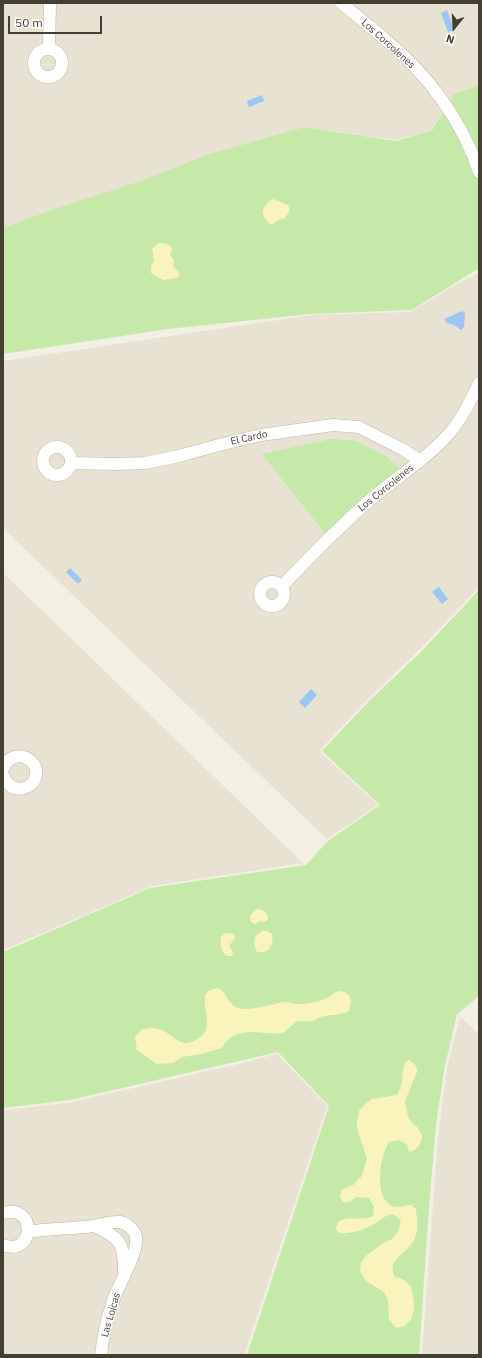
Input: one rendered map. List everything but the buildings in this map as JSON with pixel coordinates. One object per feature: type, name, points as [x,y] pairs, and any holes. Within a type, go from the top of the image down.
[{"type":"street","points":[[49,49],[50,3]]},
{"type":"street","name":"Los Corcolenes","points":[[341,3],[391,44],[428,82],[462,131],[479,172]]},
{"type":"street","name":"Los Corcolenes","points":[[282,586],[319,547],[363,505],[420,460],[446,437],[468,408],[479,383]]},
{"type":"street","name":"El Cardo","points":[[72,463],[146,463],[261,435],[333,425],[359,426],[420,460]]},
{"type":"street","points":[[3,775],[8,784],[18,789],[28,787],[35,778],[35,767],[28,758],[17,756],[4,762]]},
{"type":"street","points":[[3,1213],[10,1211],[18,1213],[26,1220],[28,1226],[28,1232],[24,1241],[14,1247],[3,1246]]},
{"type":"street","name":"Las Loicas","points":[[28,1232],[44,1229],[94,1226],[108,1222],[120,1222],[127,1225],[134,1232],[136,1238],[135,1252],[112,1303],[101,1355]]},
{"type":"street","name":"Las Loicas","points":[[94,1226],[118,1240],[124,1255],[124,1276]]},
{"type":"shaded area","points":[[3,3],[479,3],[479,85],[455,93],[431,130],[396,140],[303,127],[3,229]]},
{"type":"shaded area","points":[[479,273],[479,587],[319,751],[378,805],[327,839],[3,528],[3,361],[312,315],[411,312],[462,281]]},
{"type":"shaded area","points":[[3,573],[303,863],[152,886],[3,950]]},
{"type":"shaded area","points":[[460,1017],[479,1034],[479,1355],[422,1355],[438,1138],[447,1068]]},
{"type":"shaded area","points":[[277,1054],[327,1106],[244,1355],[3,1355],[3,1110],[68,1103]]},
{"type":"green space","points":[[479,85],[479,268],[412,310],[310,314],[168,329],[3,354],[3,228],[52,210],[141,181],[210,154],[304,127],[396,141],[432,130],[454,94]]},
{"type":"green space","points":[[331,439],[356,441],[386,456],[402,471],[325,533],[262,454]]},
{"type":"green space","points":[[479,590],[479,996],[457,1014],[445,1065],[436,1124],[419,1355],[247,1355],[329,1106],[278,1052],[70,1100],[3,1108],[3,952],[150,888],[306,865],[328,841],[380,805],[322,751],[370,700],[419,654]]},
{"type":"sand","points":[[273,199],[288,205],[290,210],[285,218],[278,220],[272,225],[265,219],[263,212],[266,205]]},
{"type":"sand","points":[[158,243],[169,245],[172,248],[170,254],[174,260],[173,266],[180,274],[177,278],[163,280],[151,273],[151,266],[154,261],[152,249]]},
{"type":"sand","points":[[258,909],[265,912],[268,918],[266,922],[259,921],[255,924],[251,922],[250,917],[254,911]]},
{"type":"sand","points":[[262,931],[267,931],[272,934],[272,945],[265,952],[257,952],[254,944],[255,937]]},
{"type":"sand","points":[[225,933],[234,934],[235,938],[229,946],[233,952],[232,956],[226,956],[221,947],[221,937]]},
{"type":"sand","points":[[213,989],[222,990],[234,1006],[244,1009],[286,1002],[298,1004],[314,1002],[325,999],[339,991],[345,992],[349,996],[351,1005],[348,1012],[320,1017],[313,1021],[296,1022],[282,1033],[241,1033],[230,1038],[222,1048],[202,1054],[182,1057],[173,1063],[157,1064],[137,1050],[135,1037],[142,1029],[159,1029],[182,1043],[192,1042],[199,1038],[206,1030],[207,1024],[205,996]]},
{"type":"sand","points":[[408,1060],[416,1065],[417,1071],[405,1101],[407,1113],[410,1120],[421,1133],[422,1140],[416,1149],[409,1152],[407,1144],[398,1140],[389,1142],[383,1157],[380,1176],[382,1194],[386,1201],[394,1207],[411,1205],[416,1209],[416,1236],[411,1245],[398,1257],[393,1266],[395,1277],[402,1279],[411,1286],[414,1310],[409,1322],[406,1325],[403,1327],[395,1327],[389,1319],[388,1300],[384,1292],[366,1281],[360,1271],[361,1262],[367,1255],[392,1239],[398,1232],[401,1220],[393,1214],[362,1230],[339,1233],[336,1229],[338,1222],[342,1220],[351,1218],[369,1218],[373,1216],[374,1207],[369,1198],[356,1197],[350,1202],[343,1202],[340,1196],[342,1189],[353,1185],[361,1177],[367,1159],[357,1128],[359,1111],[372,1099],[397,1095],[402,1083],[404,1066]]},
{"type":"water","points":[[447,10],[454,30],[448,32],[441,13]]},
{"type":"water","points":[[262,95],[264,101],[249,107],[247,101]]},
{"type":"water","points":[[462,311],[465,313],[464,327],[461,330],[454,325],[447,323],[444,319]]},
{"type":"water","points":[[70,568],[82,580],[78,584],[66,572]]},
{"type":"water","points":[[439,587],[448,599],[442,604],[432,592]]},
{"type":"water","points":[[311,689],[317,695],[305,708],[299,702]]}]
